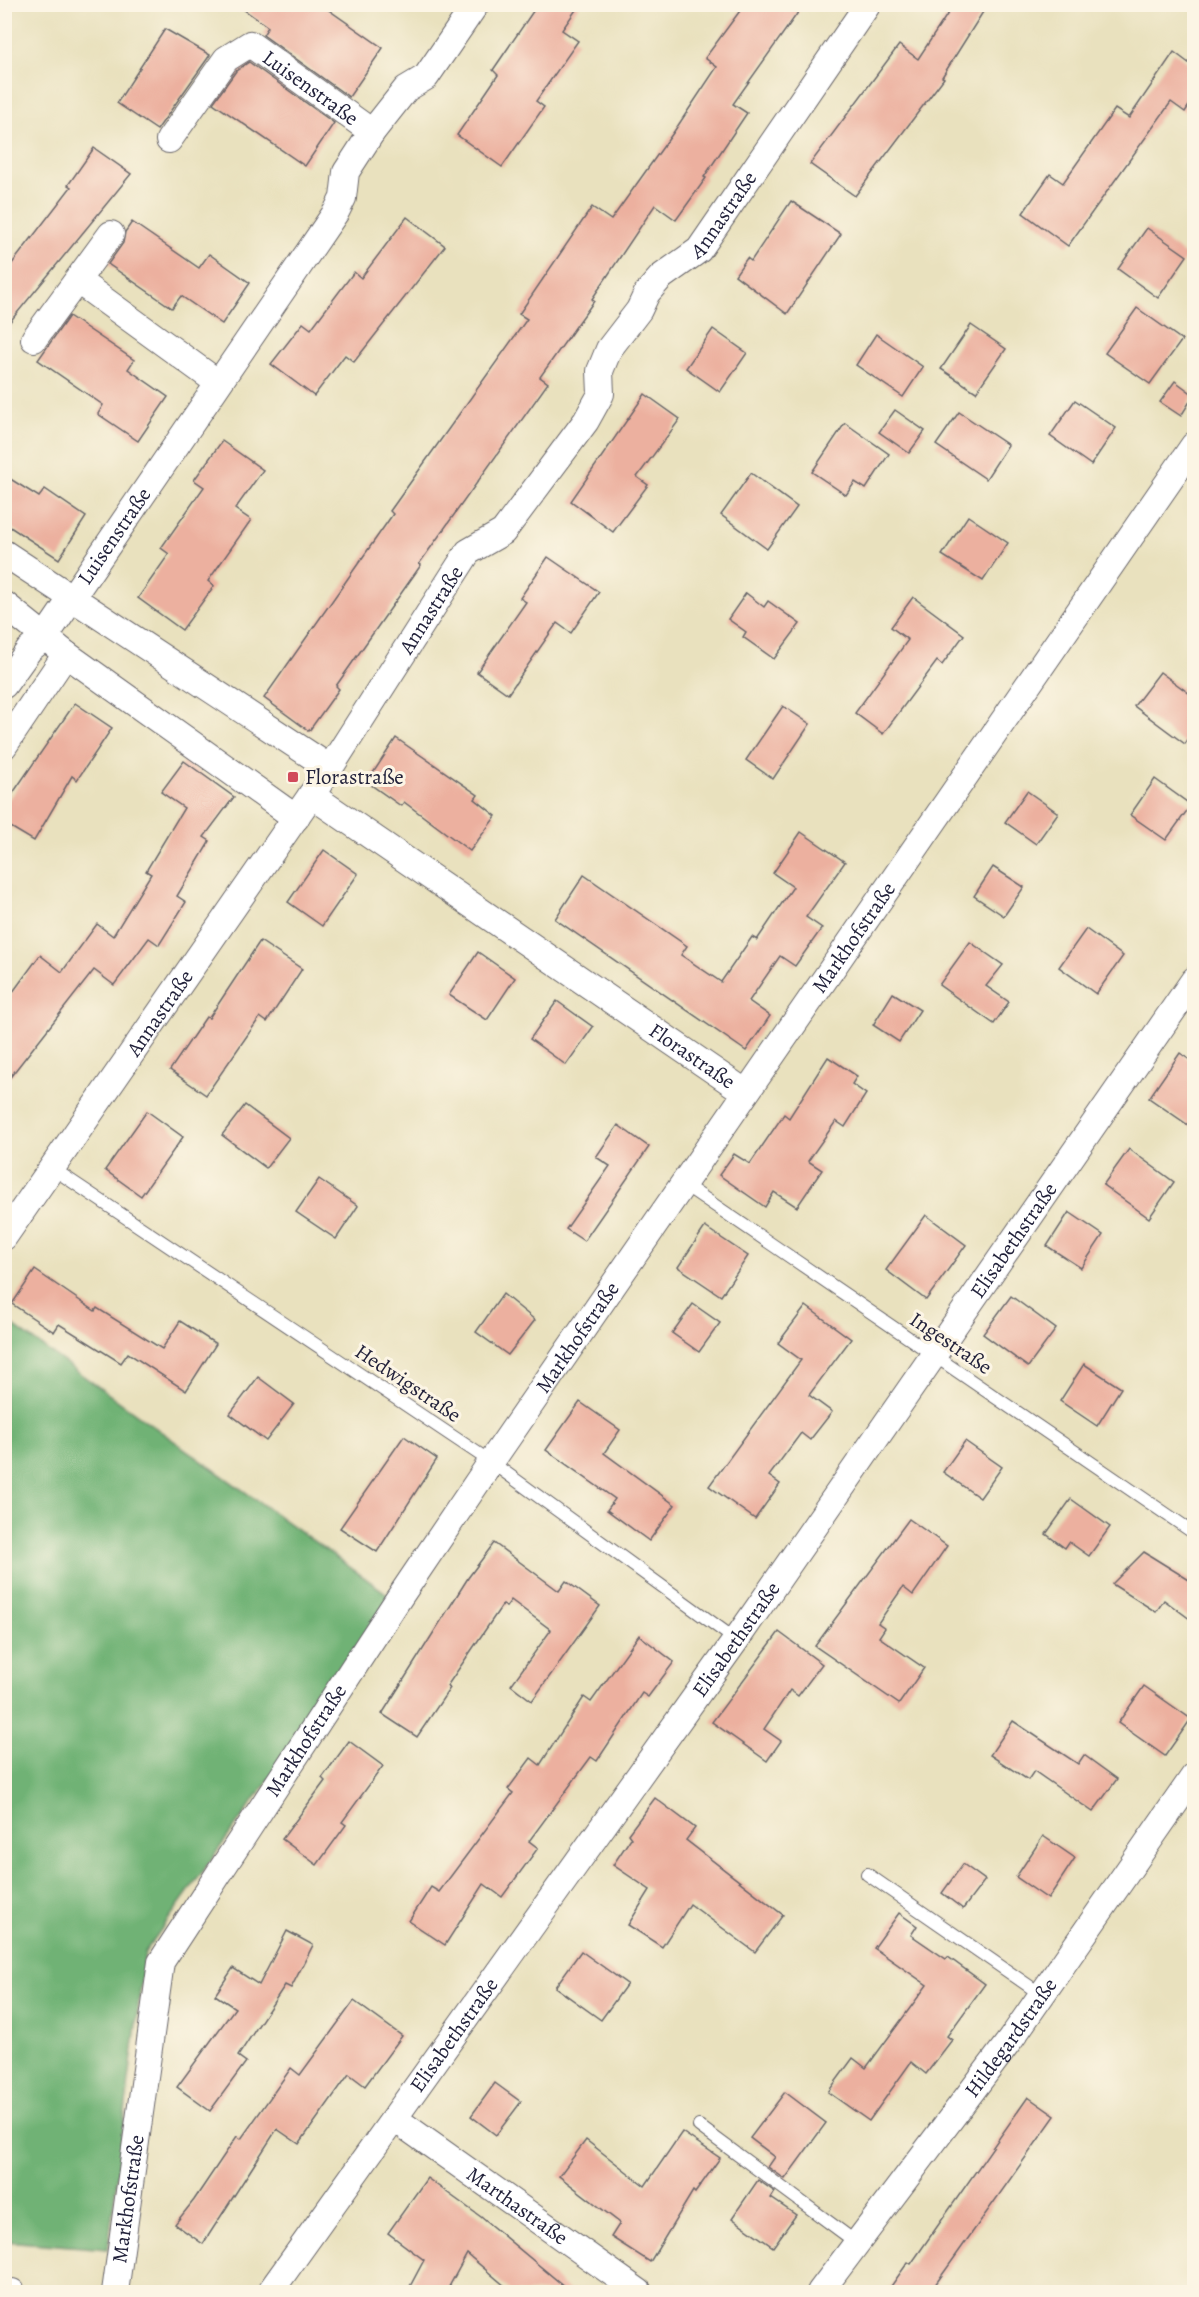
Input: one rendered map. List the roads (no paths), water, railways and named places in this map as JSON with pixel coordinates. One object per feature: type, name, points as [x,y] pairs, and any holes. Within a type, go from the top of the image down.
[{"type":"street","name":"Luisenstraße","points":[[4,685],[29,650],[45,637],[217,382],[336,212],[343,198],[346,172],[372,132],[406,89],[426,77],[476,4]]},
{"type":"street","name":"Annastraße","points":[[4,1237],[330,768],[468,552],[503,532],[586,422],[601,394],[600,370],[609,349],[639,310],[646,293],[661,277],[699,250],[868,4]]},
{"type":"street","name":"Luisenstraße","points":[[169,140],[226,59],[250,44],[372,132]]},
{"type":"street","points":[[34,339],[111,234]]},
{"type":"street","points":[[78,281],[217,382]]},
{"type":"street","name":"Markhofstraße","points":[[115,2292],[161,1962],[397,1601],[491,1462],[685,1185],[745,1092],[1194,445]]},
{"type":"street","points":[[4,553],[330,768]]},
{"type":"street","points":[[4,604],[66,654],[296,818]]},
{"type":"street","points":[[4,746],[66,654]]},
{"type":"street","name":"Florastraße","points":[[311,795],[745,1092]]},
{"type":"street","name":"Elisabethstraße","points":[[270,2292],[736,1640],[1194,980]]},
{"type":"street","name":"Hildegardstraße","points":[[820,2292],[1042,1995],[1194,1776]]},
{"type":"street","name":"Marthastraße","points":[[395,2119],[639,2292]]},
{"type":"street","points":[[4,2292],[12,2292]]},
{"type":"lane","name":"Hedwigstraße","points":[[52,1168],[491,1462],[736,1640]]},
{"type":"lane","name":"Ingestraße","points":[[685,1185],[1194,1533]]},
{"type":"lane","points":[[867,1874],[1042,1995]]},
{"type":"lane","points":[[699,2126],[857,2243]]},
{"type":"place","name":"Florastraße","points":[[293,777]]}]
